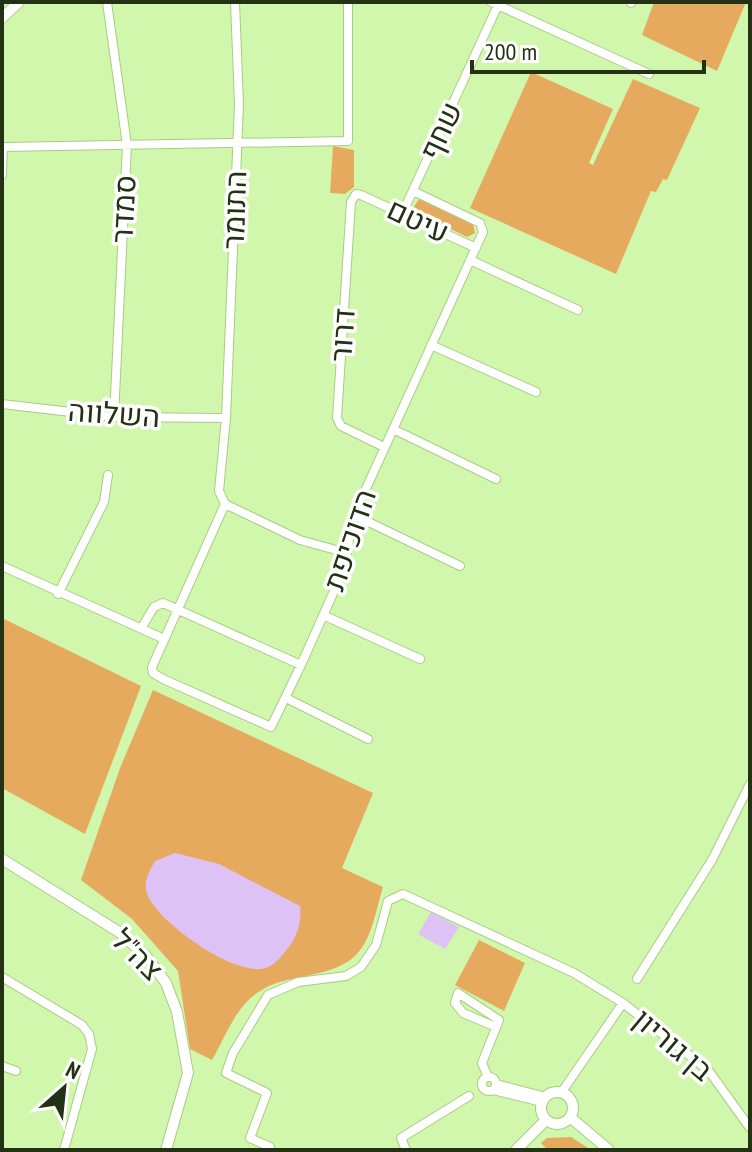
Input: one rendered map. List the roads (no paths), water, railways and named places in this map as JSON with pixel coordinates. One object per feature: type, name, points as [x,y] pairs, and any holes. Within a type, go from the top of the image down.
[{"type":"street","points":[[2,18],[19,2]]},
{"type":"street","name":"סמדר","points":[[107,2],[127,145],[114,417]]},
{"type":"street","name":"התומר","points":[[225,504],[219,491],[226,418],[238,145],[239,55],[235,2]]},
{"type":"street","points":[[2,175],[3,147],[348,141],[348,2]]},
{"type":"street","points":[[494,4],[649,74]]},
{"type":"street","name":"שחף","points":[[403,212],[494,4]]},
{"type":"street","name":"עיטם","points":[[354,196],[361,195],[403,212],[476,248],[483,232],[480,223],[413,191]]},
{"type":"street","name":"דרור","points":[[354,196],[350,206],[337,418],[341,426],[384,447]]},
{"type":"street","name":"הדוכיפת","points":[[162,638],[153,659],[153,673],[271,727],[343,571],[354,515],[476,248]]},
{"type":"street","points":[[470,260],[578,310]]},
{"type":"street","points":[[431,345],[536,392]]},
{"type":"street","name":"השלווה","points":[[2,404],[114,417],[226,418]]},
{"type":"street","points":[[393,429],[496,479]]},
{"type":"street","points":[[58,594],[104,502],[108,475]]},
{"type":"street","points":[[2,566],[58,594],[162,638],[225,504],[300,540],[347,553]]},
{"type":"street","points":[[354,515],[460,566]]},
{"type":"street","points":[[142,627],[157,604],[301,665]]},
{"type":"street","points":[[323,615],[420,659]]},
{"type":"street","points":[[286,698],[368,739]]},
{"type":"street","points":[[637,979],[712,860],[750,784]]},
{"type":"street","name":"צה\"ל","points":[[2,859],[119,932],[146,956],[166,983],[177,1012],[188,1073],[166,1150]]},
{"type":"street","name":"בן גוריון","points":[[269,1149],[250,1138],[267,1093],[226,1073],[233,1053],[268,995],[298,982],[346,976],[361,967],[376,945],[391,897],[403,894],[574,973],[623,1003],[709,1071],[750,1128]]},
{"type":"street","points":[[2,977],[82,1025],[89,1034],[92,1049],[64,1150]]},
{"type":"street","points":[[458,993],[498,1023],[463,1013],[455,1003],[458,993]]},
{"type":"street","points":[[498,1023],[482,1063],[488,1077],[495,1087],[544,1100],[561,1093],[623,1003]]},
{"type":"street","points":[[2,1066],[16,1071]]},
{"type":"street","points":[[561,1093],[572,1103],[570,1117]]},
{"type":"street","points":[[406,1150],[401,1138],[469,1096]]},
{"type":"street","points":[[544,1100],[546,1120]]},
{"type":"street","points":[[546,1120],[556,1124],[570,1117]]},
{"type":"street","points":[[570,1117],[609,1150]]},
{"type":"street","points":[[516,1150],[546,1120]]}]
